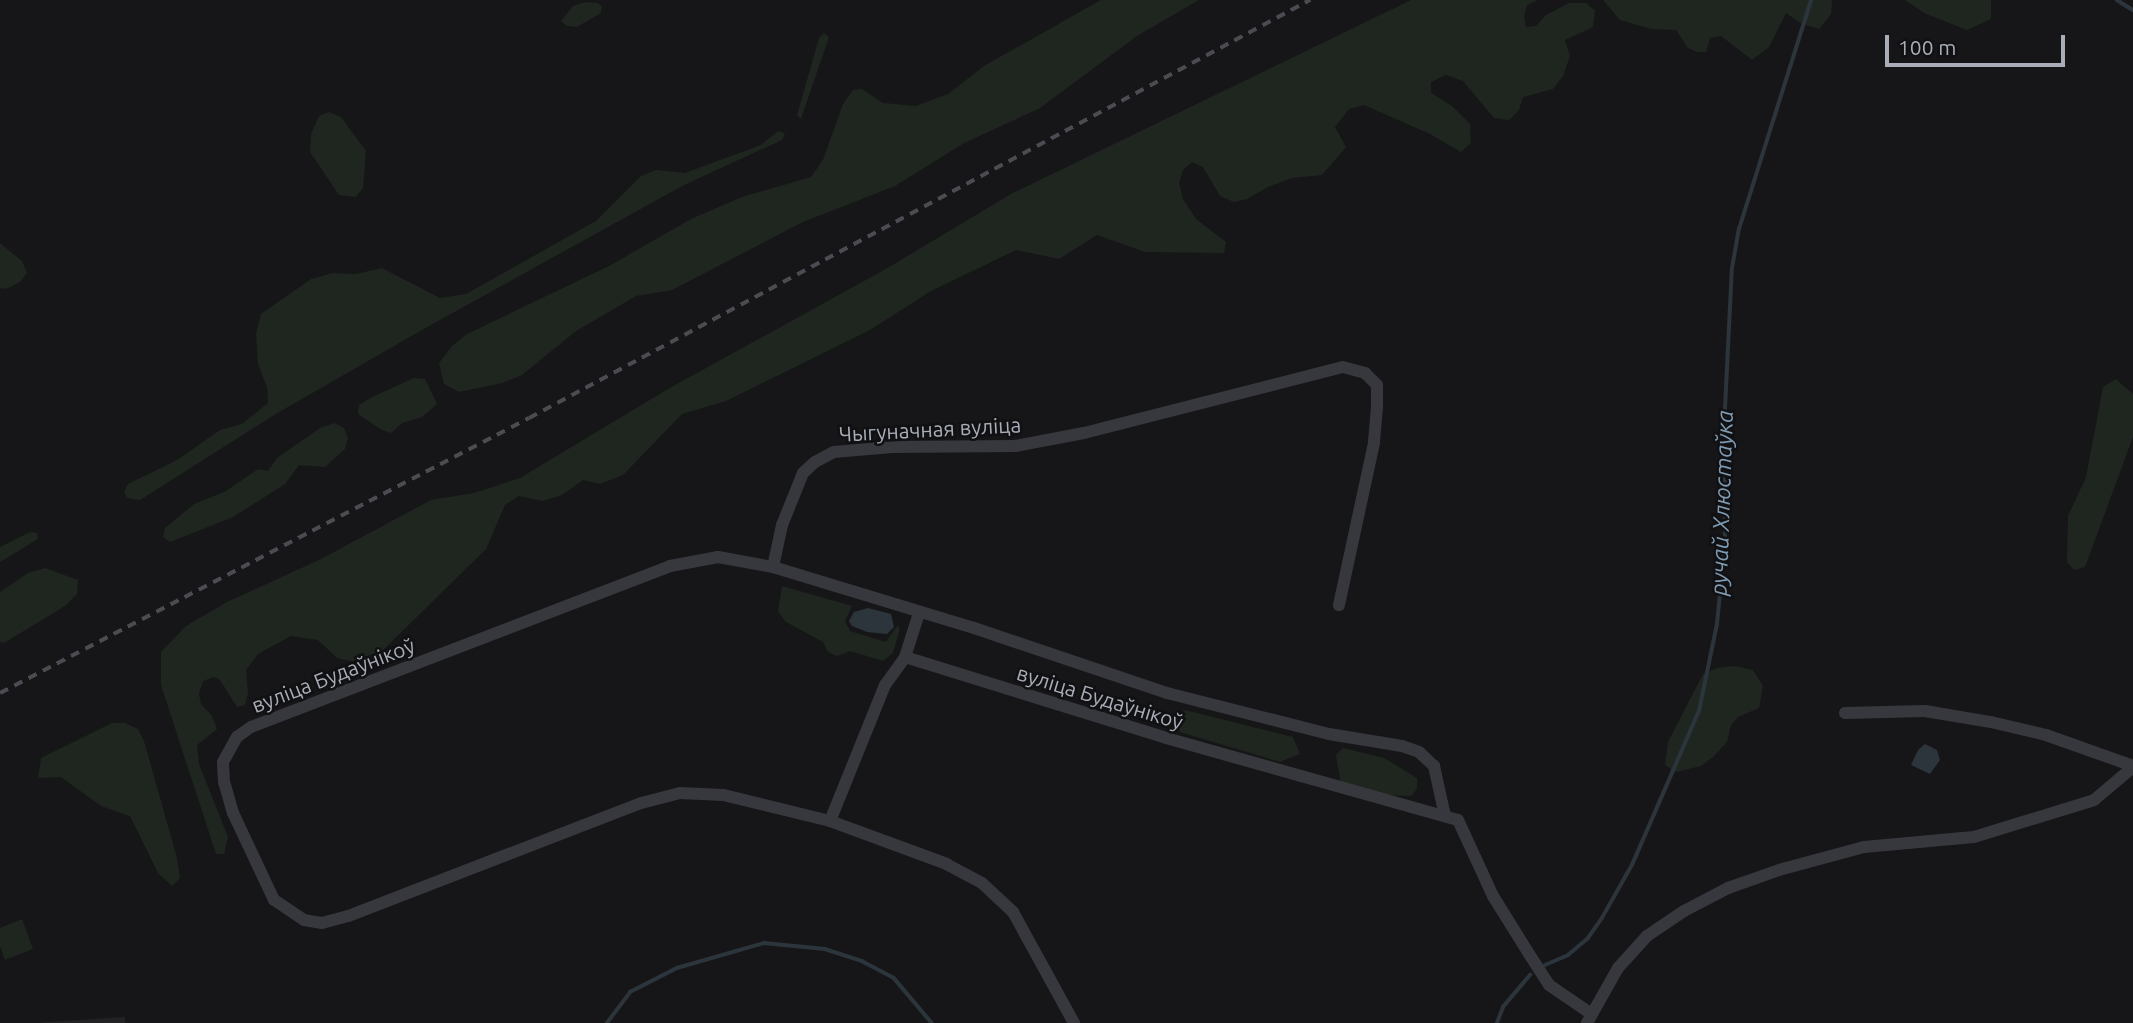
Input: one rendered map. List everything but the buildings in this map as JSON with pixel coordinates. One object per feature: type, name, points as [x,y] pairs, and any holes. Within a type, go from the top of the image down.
[{"type":"street","name":"Чыгуначная вуліца","points":[[773,567],[782,525],[803,473],[815,462],[834,452],[892,447],[1015,446],[1084,433],[1343,367],[1364,373],[1377,385],[1377,407],[1374,443],[1339,605]]},
{"type":"street","name":"вуліца Будаўнікоў","points":[[773,567],[718,557],[670,566],[251,727],[237,737],[227,752],[223,762],[224,782],[233,813],[274,900],[304,920],[321,923],[403,896],[641,803],[680,793],[743,798],[831,821],[947,864],[982,883],[1013,912],[1074,1023]]},
{"type":"street","points":[[773,567],[1167,693],[1329,734],[1419,752],[1434,766],[1452,818],[1493,896],[1543,976],[1549,985],[1588,1018],[1618,968],[1647,936],[1684,911],[1728,888],[1779,870],[1864,847],[1974,837],[2094,800],[2133,767],[2046,735],[1991,722],[1925,711],[1845,713]]},
{"type":"street","points":[[831,821],[886,685],[905,657],[919,613]]},
{"type":"street","name":"вуліца Будаўнікоў","points":[[905,657],[1166,738],[1452,818]]},
{"type":"shaded area","points":[[1101,0],[1199,0],[1137,36],[1040,108],[964,143],[895,186],[803,222],[672,290],[636,296],[576,331],[522,375],[502,383],[459,392],[444,384],[439,363],[452,346],[467,334],[609,266],[691,219],[742,197],[811,177],[823,160],[843,104],[853,90],[862,89],[883,103],[916,106],[948,94],[984,66]]},
{"type":"shaded area","points":[[1411,0],[1538,0],[1527,5],[1524,16],[1526,27],[1536,26],[1546,15],[1569,3],[1586,3],[1595,11],[1593,27],[1565,40],[1570,56],[1563,76],[1553,89],[1523,97],[1519,110],[1509,120],[1494,118],[1463,81],[1446,75],[1431,82],[1431,93],[1452,106],[1470,124],[1471,143],[1461,152],[1430,134],[1364,105],[1349,109],[1335,127],[1346,147],[1322,175],[1292,178],[1247,199],[1234,202],[1220,196],[1203,167],[1192,162],[1183,170],[1179,183],[1183,199],[1196,219],[1226,242],[1224,253],[1145,252],[1097,235],[1059,259],[1016,250],[931,291],[870,330],[726,401],[682,414],[623,475],[600,484],[583,480],[562,495],[543,501],[519,496],[505,505],[486,549],[376,657],[355,662],[337,658],[318,640],[291,636],[258,654],[246,670],[248,694],[245,705],[237,707],[220,680],[214,677],[203,681],[199,694],[201,704],[212,716],[217,729],[197,745],[199,764],[228,837],[224,854],[216,854],[161,685],[161,652],[186,626],[227,602],[321,559],[431,500],[474,493],[520,478],[668,389],[884,270],[1011,194]]},
{"type":"shaded area","points":[[1603,0],[1832,0],[1831,14],[1819,29],[1802,24],[1786,13],[1769,47],[1752,60],[1721,36],[1710,38],[1706,52],[1697,52],[1688,48],[1676,30],[1651,29],[1620,20]]},
{"type":"shaded area","points":[[1905,0],[1991,0],[1991,19],[1967,30],[1924,13]]},
{"type":"shaded area","points":[[585,2],[598,3],[602,7],[601,13],[577,27],[567,26],[561,21],[573,6]]},
{"type":"shaded area","points":[[824,33],[829,37],[801,119],[797,115],[819,38]]},
{"type":"shaded area","points":[[329,112],[341,117],[366,151],[363,188],[356,197],[339,195],[310,152],[311,134],[319,116]]},
{"type":"shaded area","points":[[778,131],[785,133],[782,140],[684,185],[429,326],[274,415],[140,500],[127,498],[124,492],[128,484],[177,460],[220,430],[242,424],[268,403],[267,387],[258,364],[256,333],[261,314],[311,279],[333,273],[356,274],[382,268],[440,298],[466,294],[596,221],[641,176],[656,170],[685,173],[761,145]]},
{"type":"shaded area","points":[[0,243],[22,261],[27,273],[20,282],[6,289],[0,288]]},
{"type":"shaded area","points":[[414,378],[425,379],[437,404],[422,417],[402,423],[391,433],[358,414],[359,405]]},
{"type":"shaded area","points":[[2116,379],[2133,394],[2133,437],[2085,567],[2074,570],[2067,562],[2068,516],[2086,477],[2103,387]]},
{"type":"shaded area","points":[[334,423],[344,428],[348,438],[345,449],[325,467],[299,465],[285,484],[233,517],[170,542],[163,537],[165,528],[194,504],[226,491],[258,469],[268,471],[277,458],[320,428]]},
{"type":"shaded area","points":[[30,532],[37,533],[38,539],[0,562],[0,547]]},
{"type":"shaded area","points":[[45,568],[78,580],[77,594],[65,606],[4,643],[0,642],[0,592],[28,573]]},
{"type":"shaded area","points":[[782,586],[852,606],[845,621],[850,631],[886,642],[897,626],[900,628],[893,653],[883,661],[850,651],[837,656],[828,652],[823,642],[786,622],[778,611]]},
{"type":"shaded area","points":[[868,608],[891,614],[894,627],[887,634],[867,632],[852,626],[849,621],[854,612]]},
{"type":"shaded area","points":[[1734,666],[1753,670],[1763,686],[1759,708],[1738,717],[1731,725],[1727,742],[1713,757],[1701,766],[1676,772],[1665,765],[1668,742],[1703,674],[1717,668]]},
{"type":"shaded area","points":[[1185,710],[1293,737],[1300,754],[1280,762],[1180,732],[1177,717]]},
{"type":"shaded area","points":[[112,723],[125,723],[138,729],[144,741],[177,858],[180,878],[172,886],[158,873],[130,816],[101,806],[61,777],[38,778],[41,758]]},
{"type":"shaded area","points":[[1925,744],[1937,750],[1940,760],[1930,774],[1911,765],[1918,750]]},
{"type":"shaded area","points":[[1343,748],[1384,758],[1417,778],[1417,789],[1411,796],[1386,795],[1341,785],[1336,755]]},
{"type":"shaded area","points":[[22,919],[33,949],[5,960],[0,946],[0,928]]},
{"type":"shaded area","points":[[125,1017],[125,1023],[35,1023]]},
{"type":"waterway","name":"ручай Хлюстаўка","points":[[1545,965],[1568,955],[1588,938],[1602,918],[1632,865],[1699,711],[1717,624],[1725,542],[1725,409],[1732,268],[1739,229],[1811,0]]},
{"type":"waterway","points":[[2117,0],[2133,10]]},
{"type":"waterway","name":"ручай Хлюстаўка","points":[[607,1023],[630,992],[677,968],[764,943],[825,949],[862,961],[894,978],[932,1023]]},
{"type":"waterway","name":"ручай Хлюстаўка","points":[[1497,1023],[1503,1007],[1530,975]]},
{"type":"railway","points":[[0,693],[529,418],[1310,0]]}]
